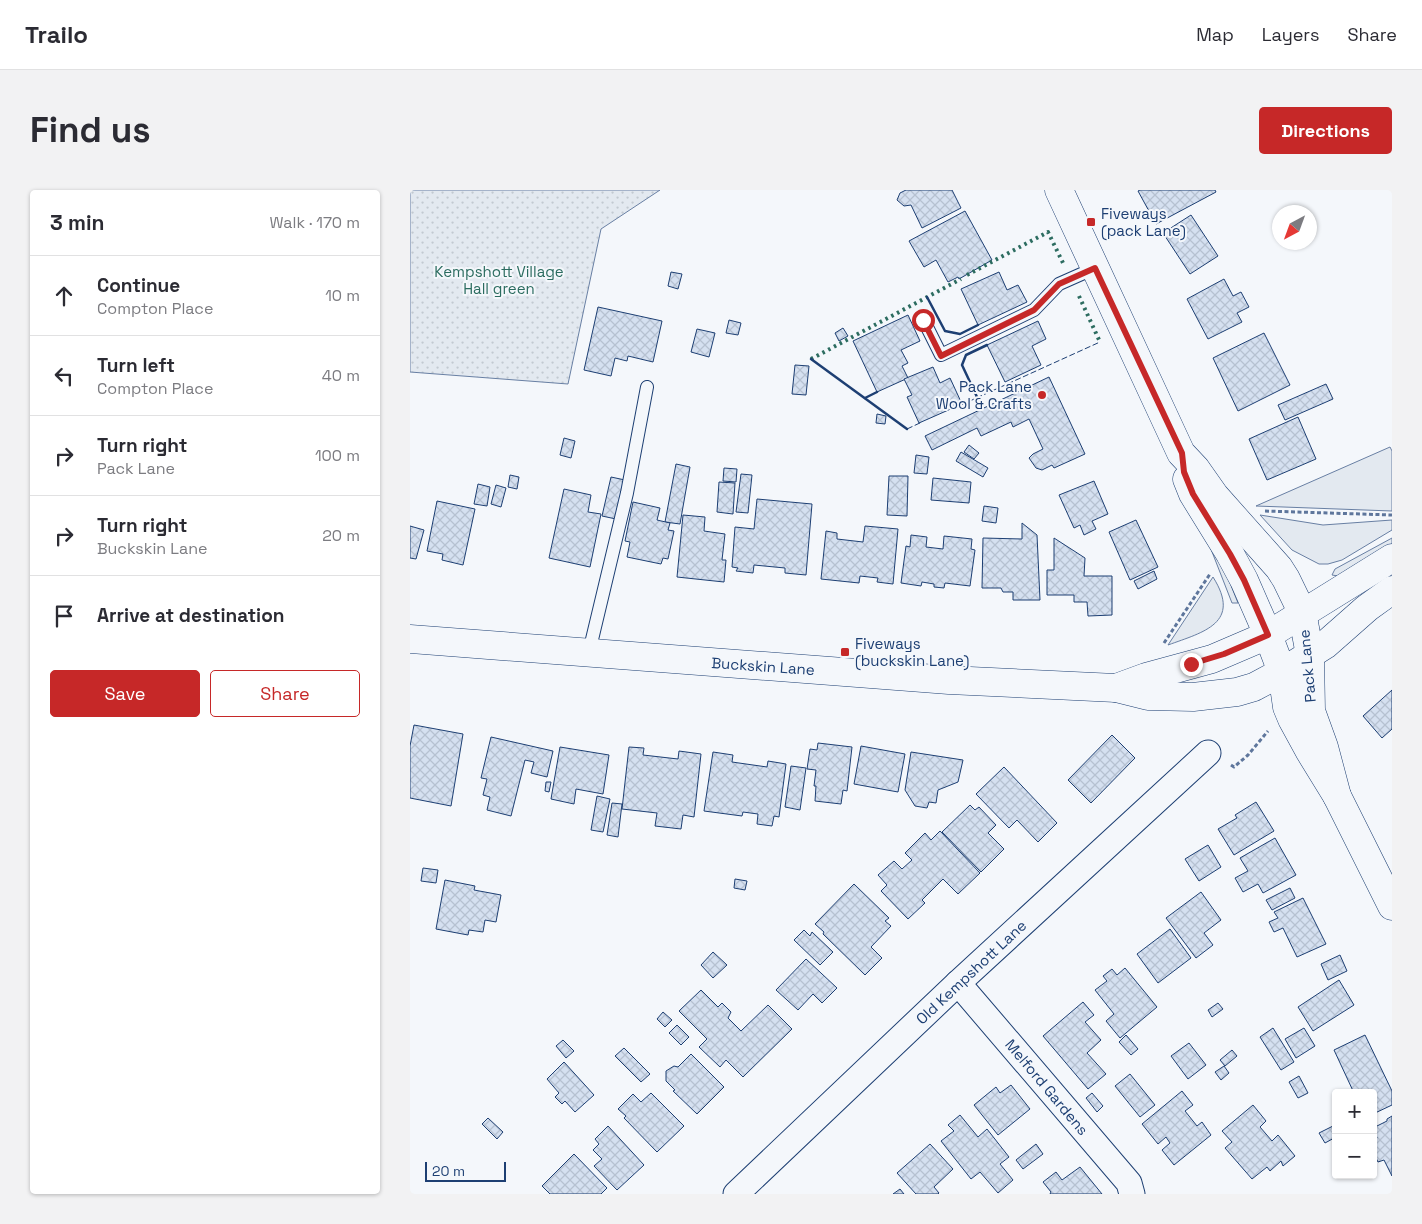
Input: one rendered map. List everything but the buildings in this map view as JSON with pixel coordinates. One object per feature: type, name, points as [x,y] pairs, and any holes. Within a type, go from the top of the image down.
[{"type":"street","name":"Pack Lane","points":[[1059,190],[1182,453],[1215,496],[1279,568],[1302,612],[1310,655],[1311,711],[1324,747],[1337,796]]},
{"type":"street","name":"Pack Lane","points":[[1182,453],[1184,472],[1193,494],[1240,572],[1268,635],[1282,672],[1287,707],[1292,719],[1337,796],[1392,906]]},
{"type":"street","name":"Buckskin Lane","points":[[1116,688],[1146,677],[1212,659],[1268,635],[1302,612],[1392,558]]},
{"type":"street","name":"Buckskin Lane","points":[[410,639],[949,680],[1116,688],[1148,696],[1193,698],[1214,696],[1254,687],[1282,672],[1325,645],[1367,608],[1392,590]]},
{"type":"street","name":"Old Kempshott Lane","points":[[736,1194],[958,982],[1208,754]]},
{"type":"street","name":"Melford Gardens","points":[[958,982],[1128,1183],[1132,1194]]},
{"type":"lane","points":[[923,320],[941,356],[1034,310],[1059,284],[1095,268]]},
{"type":"lane","points":[[589,652],[627,493],[647,387]]},
{"type":"path","points":[[1263,510],[1392,515]]},
{"type":"path","points":[[1159,650],[1213,570]]},
{"type":"path","points":[[1208,754],[1234,767],[1248,755],[1267,733]]},
{"type":"green space","name":"Kempshott Village Hall green","points":[[410,190],[660,190],[601,229],[568,384],[410,372]]},
{"type":"green space","points":[[1390,447],[1392,451],[1392,511],[1256,506]]},
{"type":"green space","points":[[1260,515],[1323,525],[1392,520],[1392,530],[1342,560],[1328,564],[1319,564],[1292,550]]},
{"type":"green space","points":[[1392,538],[1392,548],[1338,576],[1332,575],[1335,569]]},
{"type":"green space","points":[[1207,539],[1226,573],[1238,603],[1232,603]]},
{"type":"green space","points":[[1213,577],[1221,593],[1223,605],[1221,615],[1206,630],[1168,645]]},
{"type":"hedge","points":[[967,275],[1048,232],[1064,265]]},
{"type":"hedge","points":[[811,359],[961,279]]},
{"type":"hedge","points":[[1079,296],[1100,342]]},
{"type":"fence","points":[[961,405],[1100,342]]},
{"type":"fence","points":[[907,429],[922,422]]},
{"type":"wall","points":[[927,297],[945,331],[960,334],[978,325]]},
{"type":"wall","points":[[977,397],[962,365],[966,355],[987,345]]},
{"type":"wall","points":[[811,359],[907,429]]},
{"type":"wall","points":[[865,398],[877,392]]},
{"type":"place","name":"Fiveways (pack Lane)","points":[[1091,222]]},
{"type":"place","name":"Pack Lane Wool & Crafts","points":[[1042,395]]},
{"type":"place","name":"Fiveways (buckskin Lane)","points":[[845,652]]},
{"type":"route","points":[[923,320],[941,356],[1034,310],[1059,284],[1095,268],[1182,453],[1184,472],[1193,494],[1244,580],[1268,635],[1212,659],[1191,664]]}]
